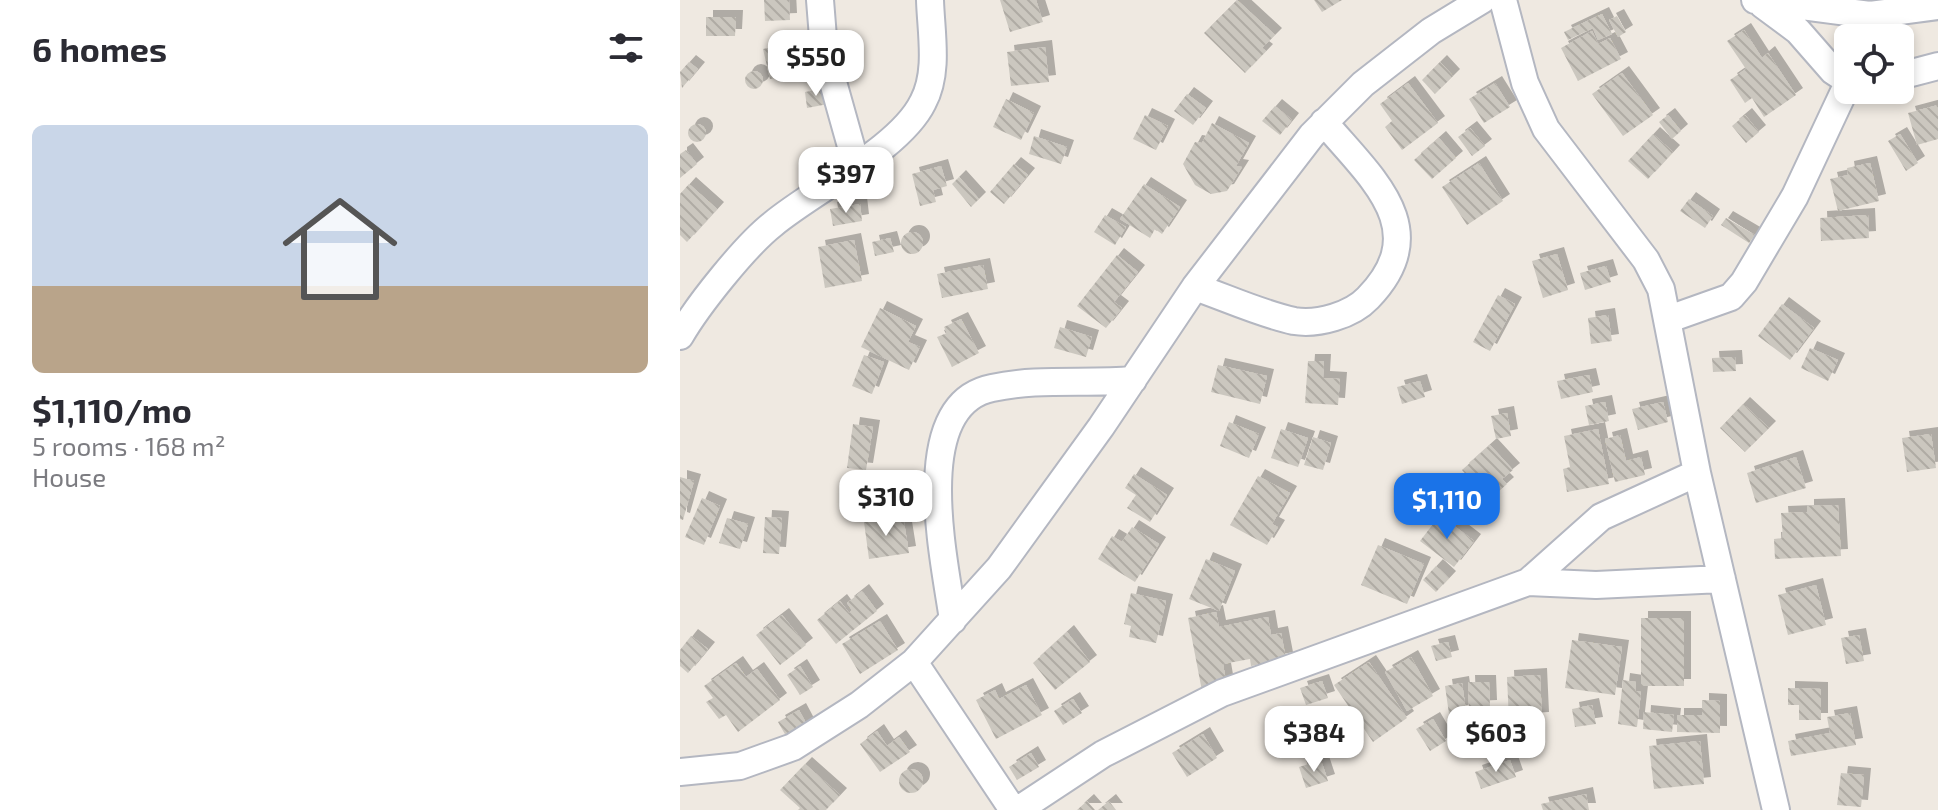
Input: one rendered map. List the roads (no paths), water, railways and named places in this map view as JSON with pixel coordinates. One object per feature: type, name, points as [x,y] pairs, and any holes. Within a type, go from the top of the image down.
[{"type":"street","points":[[820,0],[824,50],[856,164]]},
{"type":"street","points":[[680,336],[770,225],[888,144],[923,103],[931,80],[933,60],[930,0]]},
{"type":"street","points":[[680,772],[740,766],[793,747],[859,705],[914,662],[999,568],[1195,287],[1324,122],[1363,84],[1431,31],[1482,0]]},
{"type":"street","points":[[1503,0],[1525,83],[1546,129],[1646,260],[1661,289],[1697,473],[1776,810]]},
{"type":"street","points":[[1758,2],[1858,24]]},
{"type":"street","points":[[1758,2],[1798,31],[1834,72]]},
{"type":"street","points":[[1874,24],[1938,6]]},
{"type":"street","points":[[1914,72],[1938,66]]},
{"type":"street","points":[[1669,319],[1731,297],[1744,282],[1795,196],[1838,104]]},
{"type":"street","points":[[1195,287],[1296,321],[1329,319],[1360,307],[1389,276],[1398,245],[1396,217],[1373,180],[1324,122]]},
{"type":"street","points":[[953,620],[938,495],[947,423],[959,406],[989,388],[1133,380]]},
{"type":"street","points":[[914,662],[1015,810],[1103,754],[1222,693],[1528,582],[1601,517],[1697,473]]},
{"type":"street","points":[[1528,582],[1596,585],[1722,579]]}]
